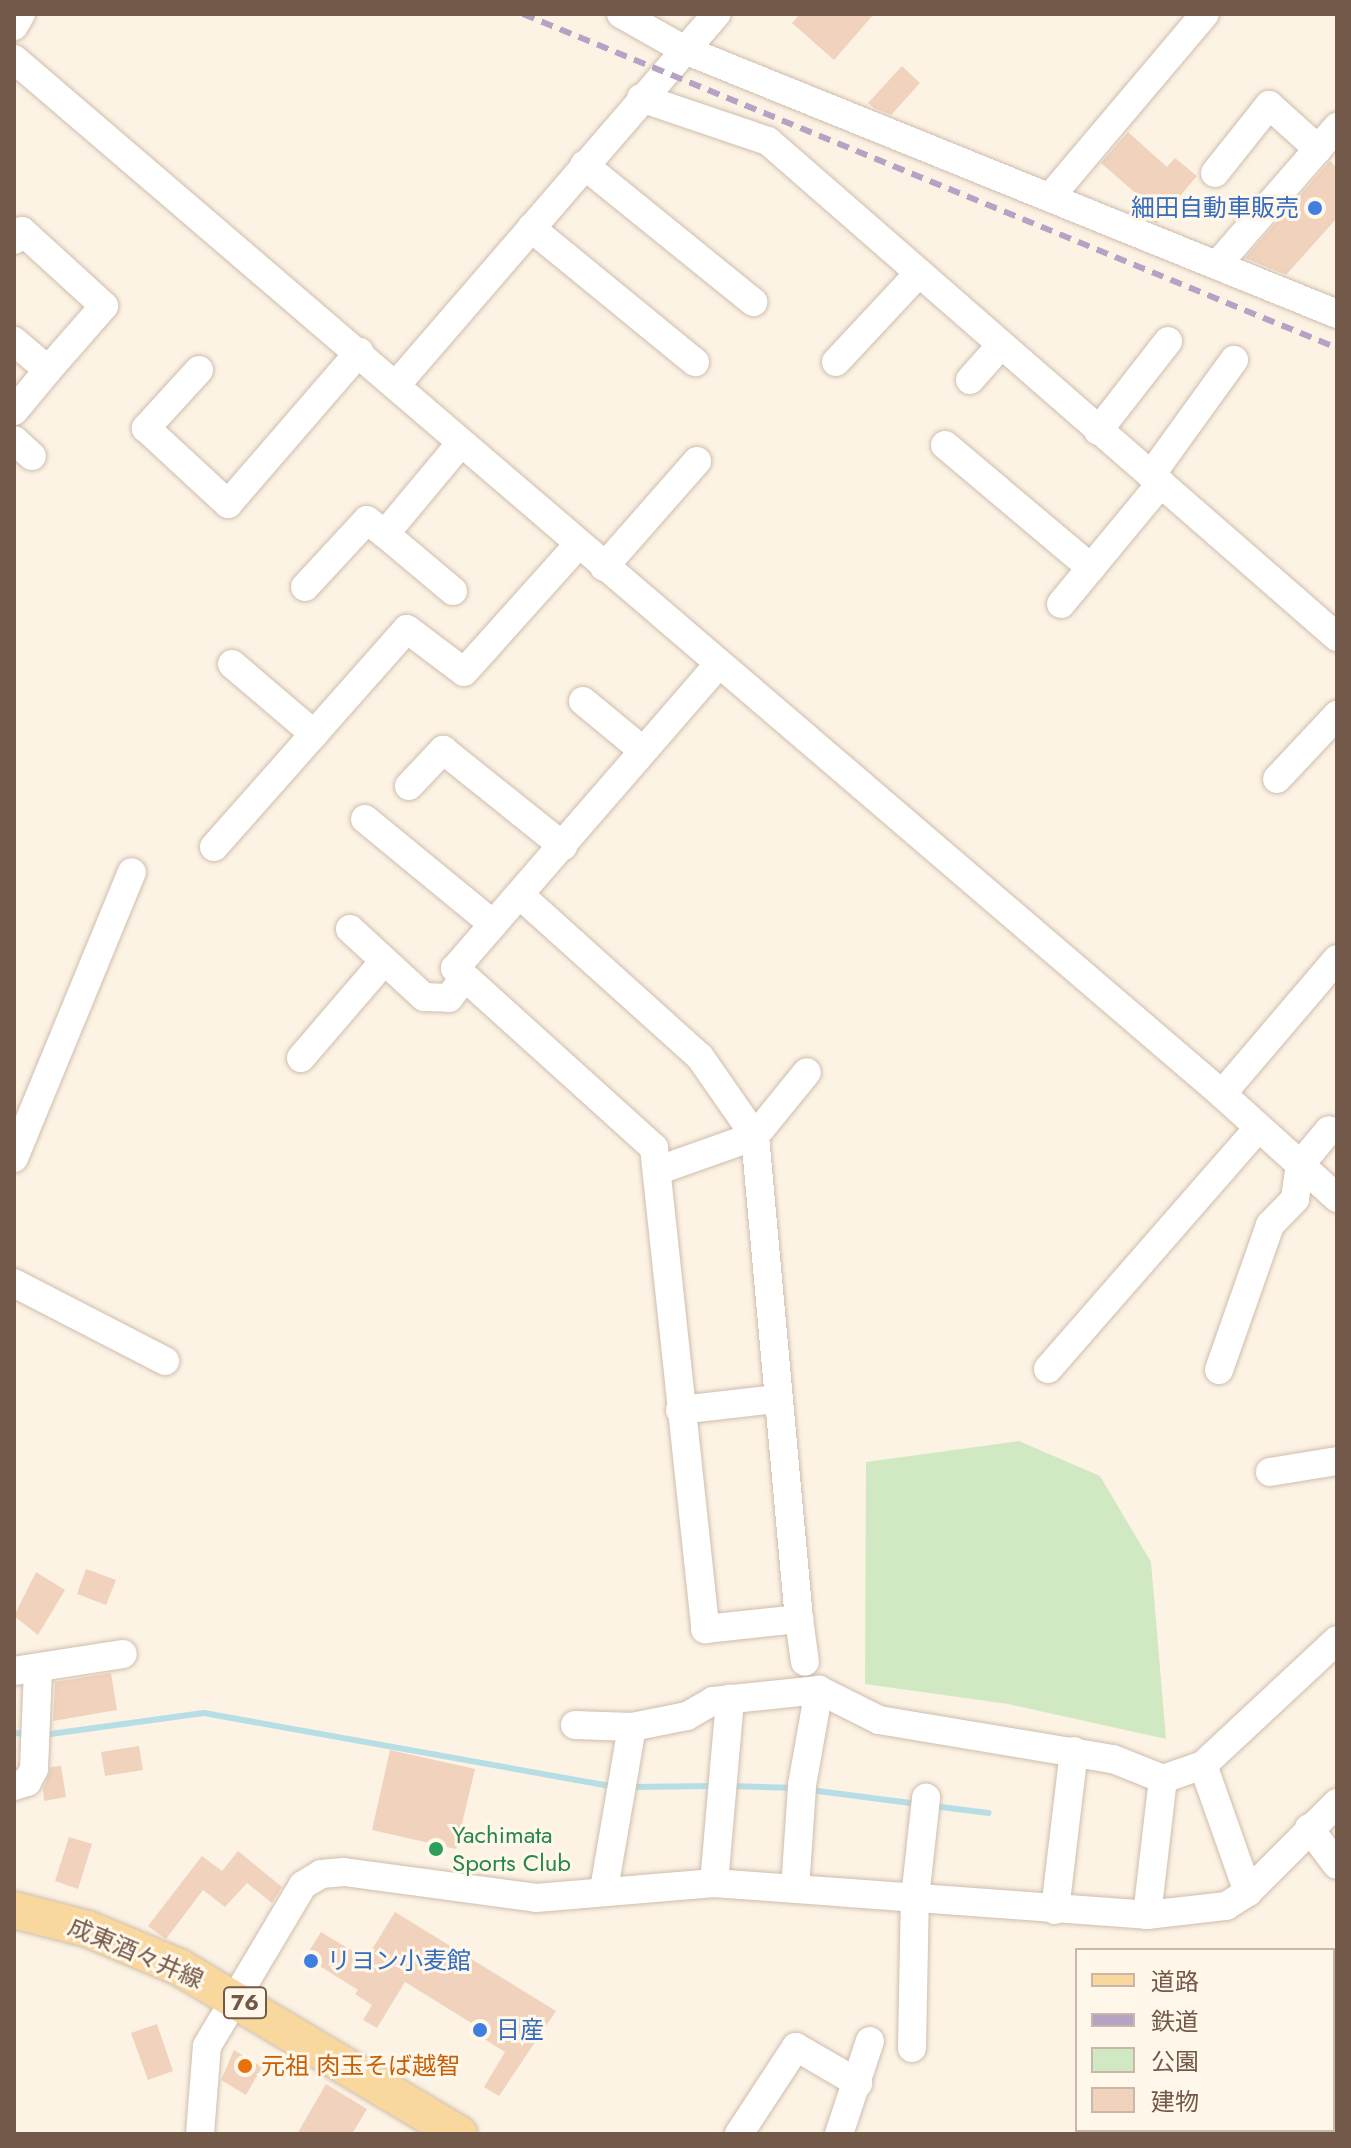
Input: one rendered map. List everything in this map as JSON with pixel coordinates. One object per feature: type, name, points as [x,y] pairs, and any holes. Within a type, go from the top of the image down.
[{"type":"main road","name":"成東酒々井線","points":[[14,1910],[88,1929],[233,1996],[459,2134]]},
{"type":"street","points":[[14,26],[21,14]]},
{"type":"street","points":[[621,14],[685,50],[1335,310]]},
{"type":"street","points":[[397,384],[716,14]]},
{"type":"street","points":[[1051,196],[1205,14]]},
{"type":"street","points":[[14,59],[397,384],[460,444],[717,666],[1222,1094],[1337,1198]]},
{"type":"street","points":[[641,98],[768,141],[1337,637]]},
{"type":"street","points":[[1215,173],[1269,105],[1318,149]]},
{"type":"street","points":[[1217,265],[1337,127]]},
{"type":"street","points":[[584,165],[753,302]]},
{"type":"street","points":[[531,228],[695,362]]},
{"type":"street","points":[[14,240],[22,231],[104,306],[14,411]]},
{"type":"street","points":[[836,362],[919,273]]},
{"type":"street","points":[[14,341],[48,370]]},
{"type":"street","points":[[1098,431],[1168,341]]},
{"type":"street","points":[[970,380],[1001,345]]},
{"type":"street","points":[[199,370],[146,428],[228,504],[359,352]]},
{"type":"street","points":[[1061,604],[1156,479],[1234,360]]},
{"type":"street","points":[[385,534],[460,444]]},
{"type":"street","points":[[945,445],[1091,568]]},
{"type":"street","points":[[604,567],[697,461]]},
{"type":"street","points":[[305,587],[367,520],[453,591]]},
{"type":"street","points":[[214,847],[407,629],[464,672],[577,546]]},
{"type":"street","points":[[232,664],[314,734]]},
{"type":"street","points":[[717,666],[641,749],[563,846],[455,968],[654,1148],[659,1170],[680,1410],[705,1629],[799,1619]]},
{"type":"street","points":[[583,701],[641,749]]},
{"type":"street","points":[[1277,779],[1337,715]]},
{"type":"street","points":[[409,786],[443,750],[563,846]]},
{"type":"street","points":[[365,819],[493,924]]},
{"type":"street","points":[[14,1158],[132,872]]},
{"type":"street","points":[[520,895],[700,1057],[755,1136],[776,1399],[805,1662]]},
{"type":"street","points":[[350,929],[424,997],[449,998],[465,977]]},
{"type":"street","points":[[1222,1094],[1337,959]]},
{"type":"street","points":[[301,1058],[384,961]]},
{"type":"street","points":[[659,1170],[755,1136],[807,1072]]},
{"type":"street","points":[[1048,1369],[1258,1128]]},
{"type":"street","points":[[1219,1370],[1270,1225],[1295,1199],[1300,1165],[1329,1130]]},
{"type":"street","points":[[14,1283],[165,1361]]},
{"type":"street","points":[[680,1410],[776,1399]]},
{"type":"street","points":[[1270,1472],[1337,1461]]},
{"type":"street","points":[[575,1725],[632,1727],[687,1716],[713,1701],[819,1690],[879,1720],[1113,1759],[1163,1779],[1203,1765],[1337,1640]]},
{"type":"street","points":[[14,1786],[27,1782],[34,1769],[26,1670],[123,1654]]},
{"type":"street","points":[[795,1889],[802,1785],[819,1690]]},
{"type":"street","points":[[714,1883],[730,1699]]},
{"type":"street","points":[[604,1889],[632,1727]]},
{"type":"street","points":[[1055,1910],[1074,1751]]},
{"type":"street","points":[[1203,1765],[1248,1892]]},
{"type":"street","points":[[1147,1915],[1163,1779]]},
{"type":"street","points":[[912,2048],[915,1898],[926,1798]]},
{"type":"street","points":[[200,2134],[207,2046],[233,1996],[303,1885],[321,1874],[344,1872],[536,1898],[604,1889],[714,1883],[1055,1910],[1147,1915],[1207,1911],[1248,1892],[1337,1803]]},
{"type":"street","points":[[1309,1828],[1337,1865]]},
{"type":"street","points":[[839,2134],[870,2041]]},
{"type":"street","points":[[739,2134],[796,2047],[858,2083]]},
{"type":"green space","points":[[1019,1441],[1100,1476],[1151,1562],[1166,1739],[1008,1704],[865,1684],[866,1462]]},
{"type":"building","points":[[800,14],[874,14],[834,60],[792,23]]},
{"type":"building","points":[[902,66],[920,83],[891,115],[874,108],[868,103]]},
{"type":"building","points":[[1128,132],[1167,167],[1175,158],[1197,176],[1157,223],[1128,211],[1140,197],[1101,163]]},
{"type":"building","points":[[1330,161],[1337,168],[1337,218],[1286,275],[1245,258]]},
{"type":"building","points":[[86,1569],[116,1580],[106,1605],[77,1594]]},
{"type":"building","points":[[36,1572],[65,1590],[38,1635],[14,1616]]},
{"type":"building","points":[[111,1673],[117,1710],[53,1721],[55,1682]]},
{"type":"building","points":[[139,1746],[143,1770],[105,1776],[101,1752]]},
{"type":"building","points":[[390,1750],[475,1769],[456,1849],[372,1830]]},
{"type":"building","points":[[61,1766],[66,1797],[44,1801],[43,1789],[51,1767]]},
{"type":"building","points":[[69,1837],[92,1844],[78,1889],[55,1881]]},
{"type":"building","points":[[238,1851],[282,1887],[272,1903],[247,1883],[225,1907],[203,1890],[166,1939],[148,1926],[202,1856],[222,1871]]},
{"type":"building","points":[[395,1912],[556,2011],[499,2096],[484,2087],[505,2052],[470,2030],[473,2024],[405,1982],[377,2028],[363,2020],[372,2005],[355,1994],[358,1990],[318,1965],[315,1970],[302,1962],[321,1932],[366,1959]]},
{"type":"building","points":[[157,2024],[173,2071],[148,2080],[131,2033]]},
{"type":"building","points":[[234,2050],[262,2067],[246,2095],[221,2080]]},
{"type":"building","points":[[326,2084],[367,2109],[352,2134],[297,2134]]},
{"type":"waterway","points":[[43,1735],[204,1713],[615,1787]]},
{"type":"waterway","points":[[14,1733],[28,1734]]},
{"type":"waterway","points":[[630,1787],[715,1786]]},
{"type":"waterway","points":[[730,1786],[795,1788]]},
{"type":"waterway","points":[[810,1790],[918,1804]]},
{"type":"waterway","points":[[933,1806],[989,1813]]},
{"type":"railway","points":[[523,14],[1337,348]]},
{"type":"place","name":"細田自動車販売","points":[[1315,208]]},
{"type":"place","name":"Yachimata Sports Club","points":[[436,1849]]},
{"type":"place","name":"リヨン小麦館","points":[[311,1961]]},
{"type":"place","name":"日産","points":[[480,2030]]},
{"type":"place","name":"元祖 肉玉そば越智","points":[[245,2066]]}]
